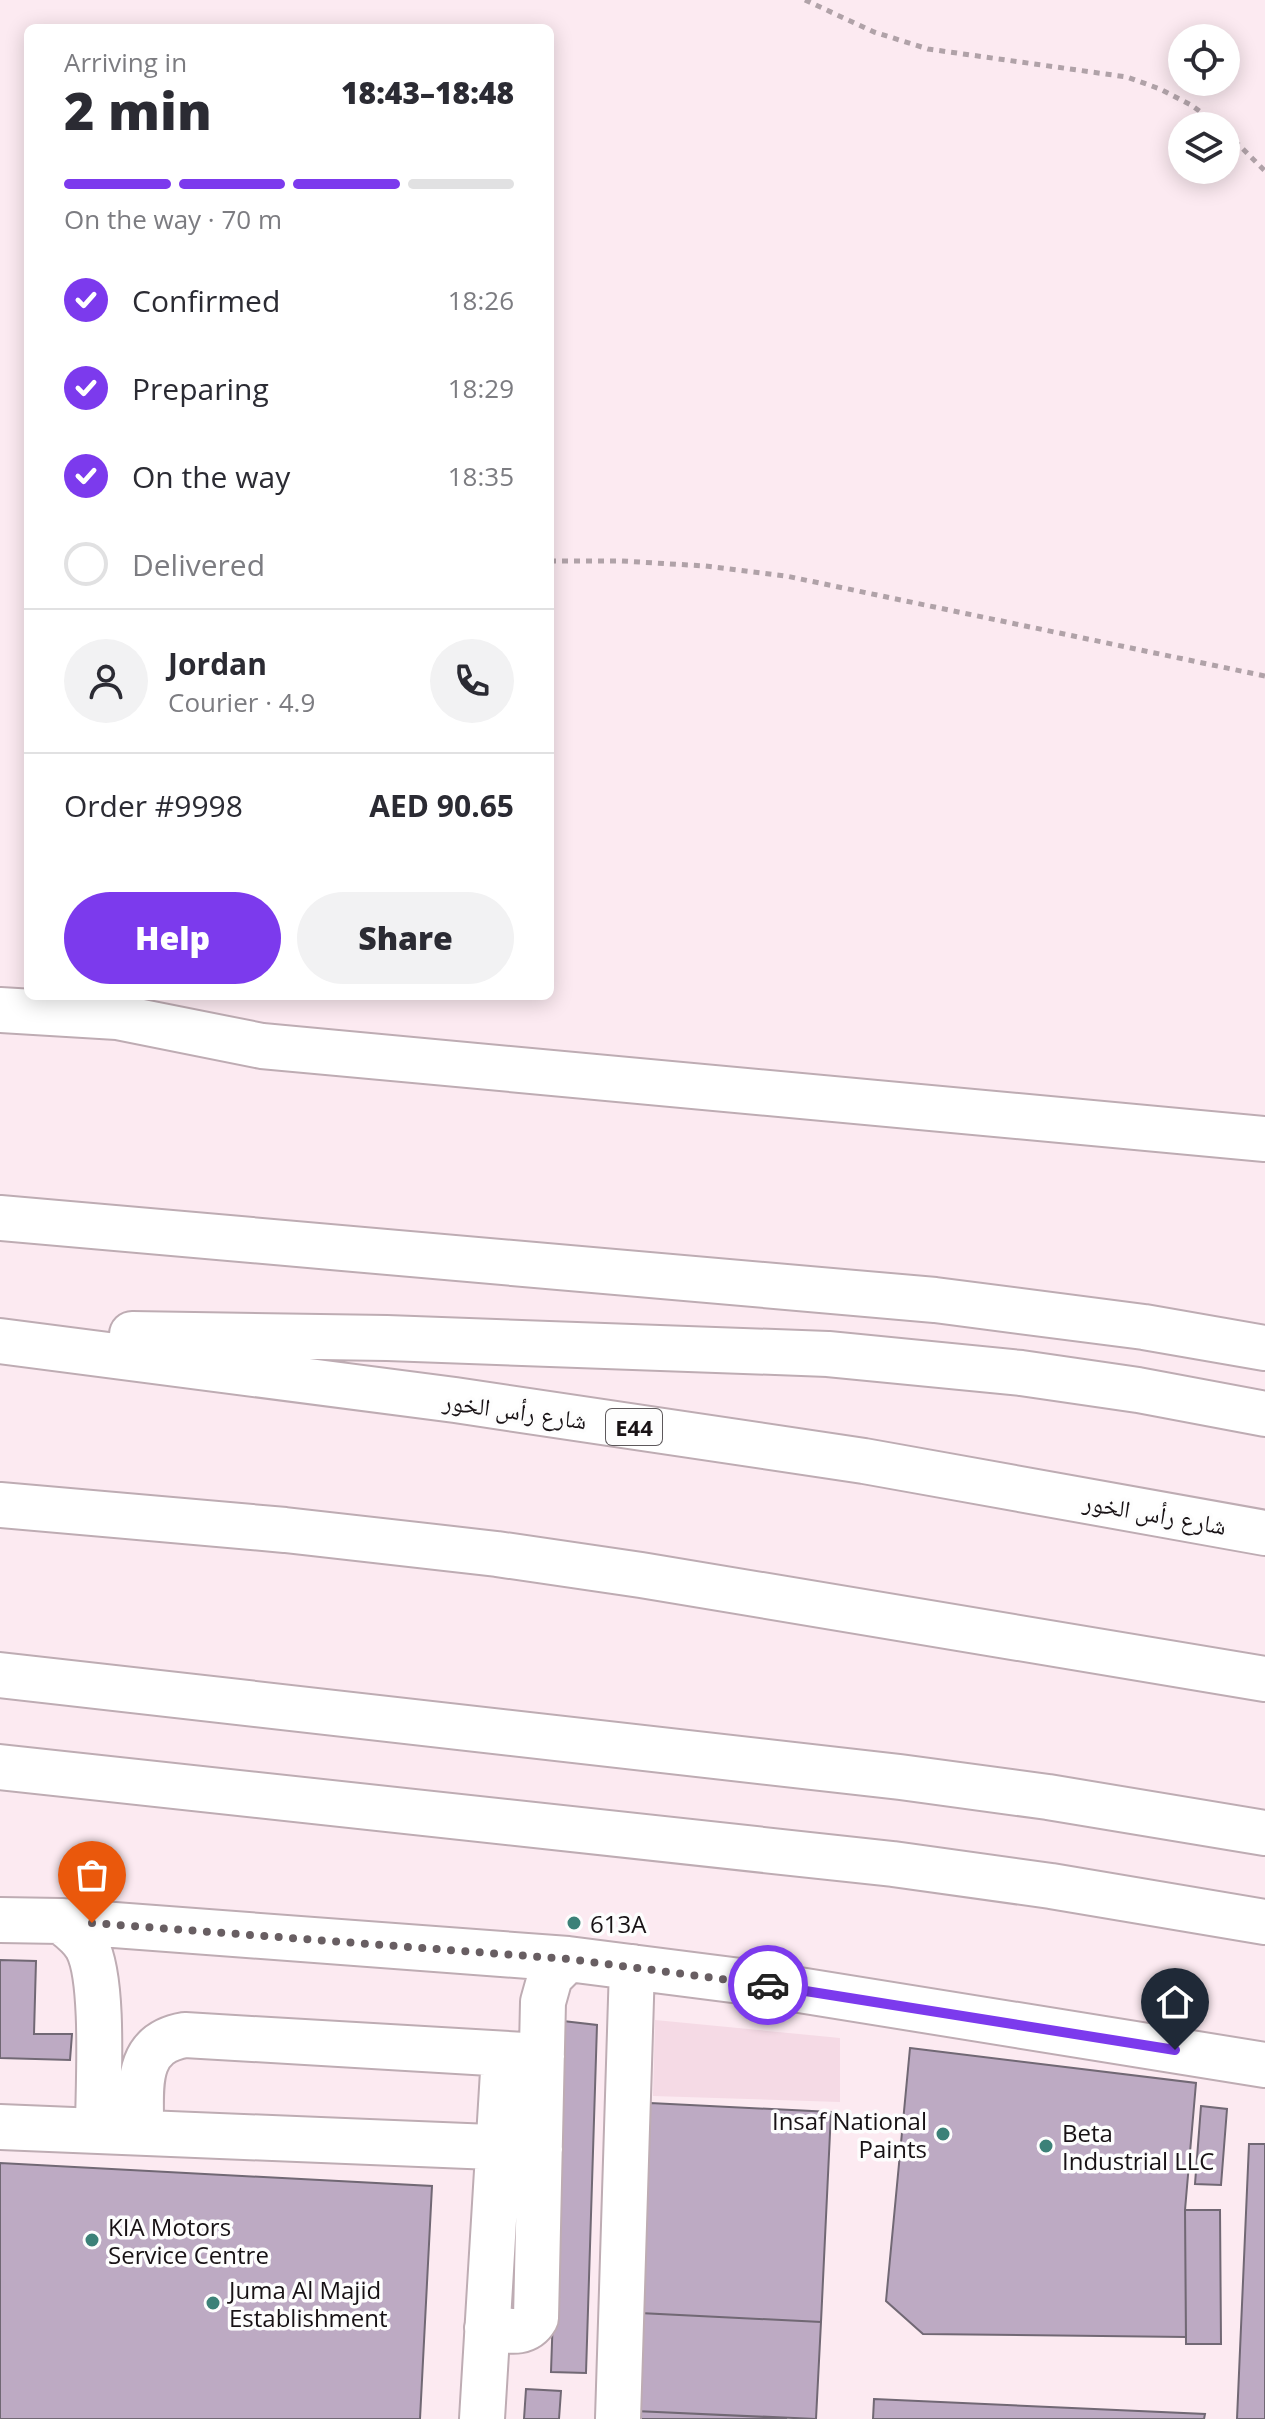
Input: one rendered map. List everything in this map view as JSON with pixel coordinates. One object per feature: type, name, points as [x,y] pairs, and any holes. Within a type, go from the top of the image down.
[{"type":"main road","points":[[0,1010],[117,1017],[262,1046],[1265,1139]]},
{"type":"main road","points":[[0,1218],[935,1300],[1114,1322],[1265,1348]]},
{"type":"main road","points":[[0,1333],[387,1338],[828,1354],[1021,1373],[1138,1390],[1265,1414]]},
{"type":"main road","name":"شارع رأس الخور","points":[[0,1341],[455,1400],[848,1459],[1265,1533]]},
{"type":"main road","points":[[0,1505],[285,1530],[497,1554],[672,1580],[1265,1679]]},
{"type":"main road","points":[[0,1675],[900,1777],[1063,1799],[1265,1833]]},
{"type":"main road","points":[[0,1767],[893,1864],[1051,1886],[1265,1922]]},
{"type":"main road","points":[[0,1920],[61,1921],[568,1959],[756,1983],[1265,2065]]},
{"type":"main road","points":[[61,1921],[86,1946],[97,1980],[98,2131]]},
{"type":"main road","points":[[482,2419],[487,2328],[519,2148],[523,2055],[550,1977],[568,1959]]},
{"type":"main road","points":[[618,2419],[632,1967]]},
{"type":"main road","points":[[141,2132],[143,2070],[148,2056],[170,2037],[185,2035],[523,2055]]},
{"type":"main road","points":[[0,2127],[519,2148]]},
{"type":"path","points":[[805,0],[874,32],[928,49],[1127,77],[1160,89],[1201,112]]},
{"type":"path","points":[[1240,146],[1265,171]]},
{"type":"path","points":[[554,561],[664,563],[786,576],[1265,676]]},
{"type":"shaded area","points":[[655,2020],[840,2038],[840,2102],[653,2096]]},
{"type":"building","points":[[0,1960],[36,1961],[34,2034],[72,2034],[70,2060],[0,2058]]},
{"type":"building","points":[[563,2021],[597,2025],[586,2373],[551,2372]]},
{"type":"building","name":"Beta Industrial LLC","points":[[910,2048],[1196,2083],[1185,2210],[1186,2337],[923,2334],[886,2301]]},
{"type":"building","points":[[650,2103],[831,2112],[821,2322],[640,2313]]},
{"type":"building","points":[[1201,2106],[1227,2109],[1221,2185],[1195,2184]]},
{"type":"building","points":[[1249,2144],[1265,2144],[1265,2419],[1237,2419]]},
{"type":"building","name":"Juma Al Majid Establishment","points":[[0,2163],[432,2186],[420,2419],[0,2419]]},
{"type":"building","points":[[1185,2210],[1220,2210],[1221,2344],[1186,2344]]},
{"type":"building","points":[[640,2313],[821,2322],[816,2419],[635,2411]]},
{"type":"building","points":[[526,2389],[561,2391],[559,2419],[524,2419]]},
{"type":"building","points":[[874,2399],[1205,2414],[1204,2419],[873,2419]]},
{"type":"building","points":[[635,2411],[786,2418],[786,2419],[635,2419]]},
{"type":"way so far","points":[[92,1923],[568,1959],[768,1985]]},
{"type":"place","name":"613A","points":[[574,1923]]},
{"type":"place","name":"Insaf National Paints","points":[[943,2134]]},
{"type":"place","name":"Beta Industrial LLC","points":[[1046,2146]]},
{"type":"place","name":"KIA Motors Service Centre","points":[[92,2240]]},
{"type":"place","name":"Juma Al Majid Establishment","points":[[213,2303]]},
{"type":"route","points":[[768,1985],[1175,2050]]}]
